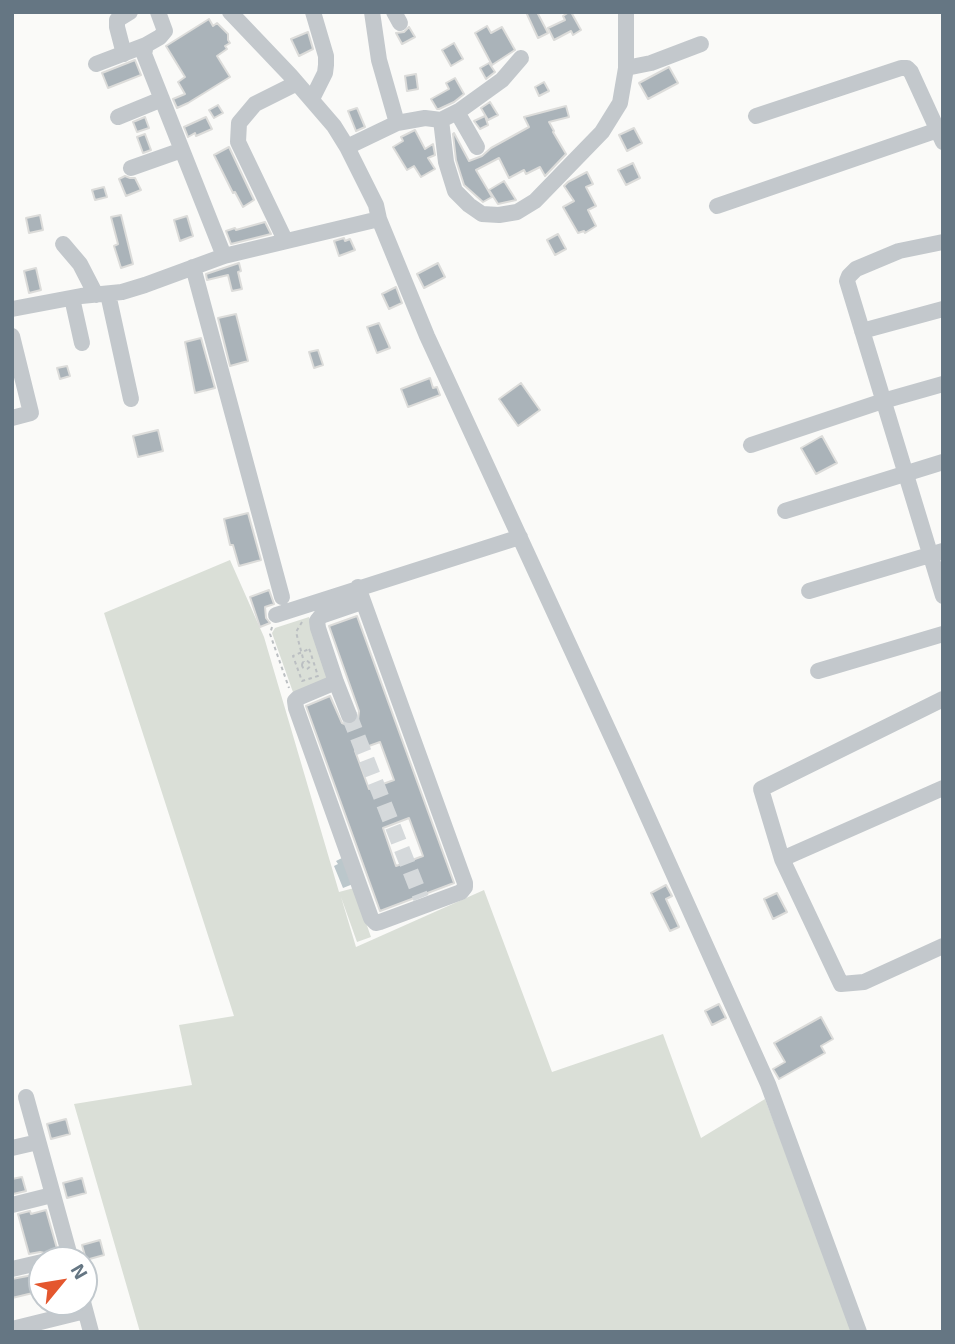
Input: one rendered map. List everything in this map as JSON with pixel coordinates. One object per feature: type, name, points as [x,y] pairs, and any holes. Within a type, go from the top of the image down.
[{"type":"street","points":[[124,54],[117,20],[130,12]]},
{"type":"street","points":[[96,64],[160,37],[165,32],[158,12]]},
{"type":"street","points":[[230,12],[298,83],[334,126],[376,205],[379,219],[426,336],[625,766],[768,1084],[859,1332]]},
{"type":"street","points":[[312,99],[325,73],[326,65],[326,56],[313,12]]},
{"type":"street","points":[[372,12],[379,60],[397,123]]},
{"type":"street","points":[[441,120],[446,162],[455,191],[482,214],[517,212],[535,201],[602,132],[620,103],[626,68],[626,12]]},
{"type":"street","points":[[626,68],[651,63],[701,44]]},
{"type":"street","points":[[146,45],[144,54],[224,256]]},
{"type":"street","points":[[347,147],[397,123],[425,118],[441,120],[457,112],[502,80],[521,58]]},
{"type":"street","points":[[717,206],[940,136],[907,68],[756,116]]},
{"type":"street","points":[[285,240],[238,142],[239,123],[255,104],[298,83]]},
{"type":"street","points":[[118,117],[162,99]]},
{"type":"street","points":[[457,112],[477,147]]},
{"type":"street","points":[[131,168],[182,150]]},
{"type":"street","points":[[12,309],[122,292],[224,256],[379,219]]},
{"type":"street","points":[[943,242],[900,251],[856,270],[847,281],[906,474],[937,553],[943,596]]},
{"type":"street","points":[[64,244],[102,294],[131,399]]},
{"type":"street","points":[[193,267],[282,597]]},
{"type":"street","points":[[72,298],[82,343]]},
{"type":"street","points":[[862,331],[943,309]]},
{"type":"street","points":[[12,336],[15,361],[31,413],[12,418]]},
{"type":"street","points":[[751,445],[943,384]]},
{"type":"street","points":[[785,511],[943,462]]},
{"type":"street","points":[[275,620],[352,597],[520,537]]},
{"type":"street","points":[[809,591],[937,553]]},
{"type":"street","points":[[349,715],[317,621],[352,597]]},
{"type":"street","points":[[336,682],[298,698],[295,701],[296,708],[371,918],[376,923],[380,922],[423,902],[461,892],[465,883],[352,597]]},
{"type":"street","points":[[818,671],[943,634]]},
{"type":"street","points":[[943,699],[761,789],[782,859],[841,984],[864,982],[943,946]]},
{"type":"street","points":[[782,859],[943,788]]},
{"type":"street","points":[[26,1097],[67,1246]]},
{"type":"street","points":[[12,1147],[38,1142]]},
{"type":"street","points":[[12,1205],[52,1195]]},
{"type":"street","points":[[12,1329],[33,1328],[61,1316]]},
{"type":"path","points":[[304,662],[296,632],[305,619]]},
{"type":"path","points":[[275,620],[270,634],[292,696]]},
{"type":"path","points":[[309,649],[318,676],[301,680],[293,656],[301,652],[309,649]]},
{"type":"shaded area","points":[[230,560],[264,637],[339,892],[354,888],[371,937],[357,942],[341,897],[356,947],[484,890],[552,1072],[663,1034],[701,1138],[765,1099],[854,1332],[140,1332],[74,1104],[192,1085],[179,1025],[234,1016],[104,613]]},
{"type":"shaded area","points":[[309,617],[329,678],[294,695],[272,633],[275,628]]},
{"type":"shaded area","points":[[342,858],[353,884],[343,888],[334,866],[338,864],[336,861]]},
{"type":"building","points":[[526,12],[537,12],[548,33],[538,38]]},
{"type":"building","points":[[569,12],[581,30],[573,35],[571,31],[554,40],[548,28],[565,20],[563,16]]},
{"type":"building","points":[[209,19],[213,26],[217,23],[228,34],[230,43],[225,46],[227,49],[217,56],[230,77],[177,108],[173,99],[185,94],[178,82],[185,77],[166,46]]},
{"type":"building","points":[[487,26],[491,33],[502,27],[515,50],[492,65],[475,33]]},
{"type":"building","points":[[409,27],[415,37],[402,44],[396,33],[404,32]]},
{"type":"building","points":[[308,32],[313,49],[299,56],[291,39]]},
{"type":"building","points":[[454,43],[463,59],[451,66],[442,50]]},
{"type":"building","points":[[135,60],[141,75],[108,88],[102,73]]},
{"type":"building","points":[[489,63],[495,72],[486,79],[480,68]]},
{"type":"building","points":[[669,67],[678,83],[648,99],[639,83]]},
{"type":"building","points":[[416,74],[418,89],[407,91],[405,76]]},
{"type":"building","points":[[455,78],[464,94],[454,102],[437,109],[431,99],[449,89],[446,83]]},
{"type":"building","points":[[544,82],[549,91],[539,96],[535,87]]},
{"type":"building","points":[[490,102],[498,115],[488,120],[481,108]]},
{"type":"building","points":[[218,105],[223,113],[214,118],[209,110]]},
{"type":"building","points":[[566,106],[569,117],[549,122],[566,154],[545,176],[540,167],[526,174],[524,170],[509,178],[499,158],[476,170],[492,197],[483,202],[464,185],[456,160],[454,133],[469,161],[529,127],[524,117]]},
{"type":"building","points":[[357,108],[365,127],[356,131],[348,111]]},
{"type":"building","points":[[485,116],[488,125],[480,129],[474,121]]},
{"type":"building","points":[[145,117],[149,128],[137,132],[133,122]]},
{"type":"building","points":[[206,117],[212,129],[188,137],[184,127]]},
{"type":"building","points":[[634,128],[642,143],[627,151],[619,135]]},
{"type":"building","points":[[415,130],[425,149],[433,144],[435,155],[428,158],[435,169],[421,177],[414,166],[407,170],[393,147],[403,141],[401,137]]},
{"type":"building","points":[[145,134],[151,150],[143,153],[137,137]]},
{"type":"building","points":[[229,147],[254,200],[243,207],[214,155]]},
{"type":"building","points":[[633,163],[640,178],[626,185],[618,170]]},
{"type":"building","points":[[587,172],[593,184],[586,187],[596,206],[588,210],[596,226],[585,233],[578,233],[563,207],[574,201],[564,186]]},
{"type":"building","points":[[125,176],[135,178],[141,190],[126,196],[119,179]]},
{"type":"building","points":[[504,181],[516,200],[498,204],[489,190]]},
{"type":"building","points":[[104,187],[107,197],[95,200],[92,190]]},
{"type":"building","points":[[40,215],[43,230],[29,233],[26,218]]},
{"type":"building","points":[[121,215],[133,264],[121,268],[114,246],[118,244],[111,217]]},
{"type":"building","points":[[187,216],[193,236],[180,241],[174,220]]},
{"type":"building","points":[[265,222],[271,234],[231,244],[226,231]]},
{"type":"building","points":[[558,234],[566,249],[555,255],[547,240]]},
{"type":"building","points":[[344,238],[345,241],[350,239],[355,250],[339,256],[334,241]]},
{"type":"building","points":[[239,263],[242,289],[232,291],[228,275],[207,280],[206,274]]},
{"type":"building","points":[[438,263],[445,277],[424,288],[417,274]]},
{"type":"building","points":[[36,268],[41,290],[29,293],[24,271]]},
{"type":"building","points":[[396,287],[402,303],[389,309],[382,294]]},
{"type":"building","points":[[236,314],[248,361],[230,366],[218,318]]},
{"type":"building","points":[[379,323],[390,348],[377,353],[367,327]]},
{"type":"building","points":[[201,338],[215,388],[195,393],[185,342]]},
{"type":"building","points":[[318,350],[323,365],[314,368],[309,352]]},
{"type":"building","points":[[67,366],[70,376],[60,379],[57,368]]},
{"type":"building","points":[[430,378],[433,388],[437,387],[440,395],[408,407],[401,389]]},
{"type":"building","points":[[521,383],[540,410],[518,426],[499,399]]},
{"type":"building","points":[[158,430],[163,451],[138,457],[133,436]]},
{"type":"building","points":[[822,436],[837,463],[816,474],[801,448]]},
{"type":"building","points":[[248,513],[261,560],[239,566],[233,545],[230,545],[224,519]]},
{"type":"building","points":[[269,590],[274,604],[265,607],[266,618],[270,623],[260,627],[250,597]]},
{"type":"building","points":[[357,616],[454,883],[380,911],[306,706],[330,696],[342,723],[352,725],[358,721],[359,711],[329,626]],"holes":[[[380,742],[394,780],[369,789],[355,751]],[[409,818],[423,856],[396,866],[383,828]]]},
{"type":"building","points":[[666,885],[672,896],[666,899],[679,927],[670,931],[651,893]]},
{"type":"building","points":[[777,893],[787,912],[773,919],[764,899]]},
{"type":"building","points":[[719,1004],[726,1018],[712,1025],[705,1011]]},
{"type":"building","points":[[821,1017],[833,1039],[821,1046],[825,1053],[779,1079],[773,1069],[785,1062],[774,1043]]},
{"type":"building","points":[[66,1119],[70,1134],[51,1139],[47,1124]]},
{"type":"building","points":[[22,1177],[26,1191],[13,1194],[12,1179]]},
{"type":"building","points":[[82,1178],[86,1193],[67,1198],[63,1183]]},
{"type":"building","points":[[46,1210],[56,1246],[28,1246],[28,1250],[18,1214],[30,1211],[31,1214]]},
{"type":"building","points":[[100,1240],[104,1255],[98,1257],[98,1246],[82,1245]]},
{"type":"building","points":[[28,1276],[28,1294],[12,1298],[12,1279]]},
{"type":"tunnel","points":[[349,715],[421,898]]}]
